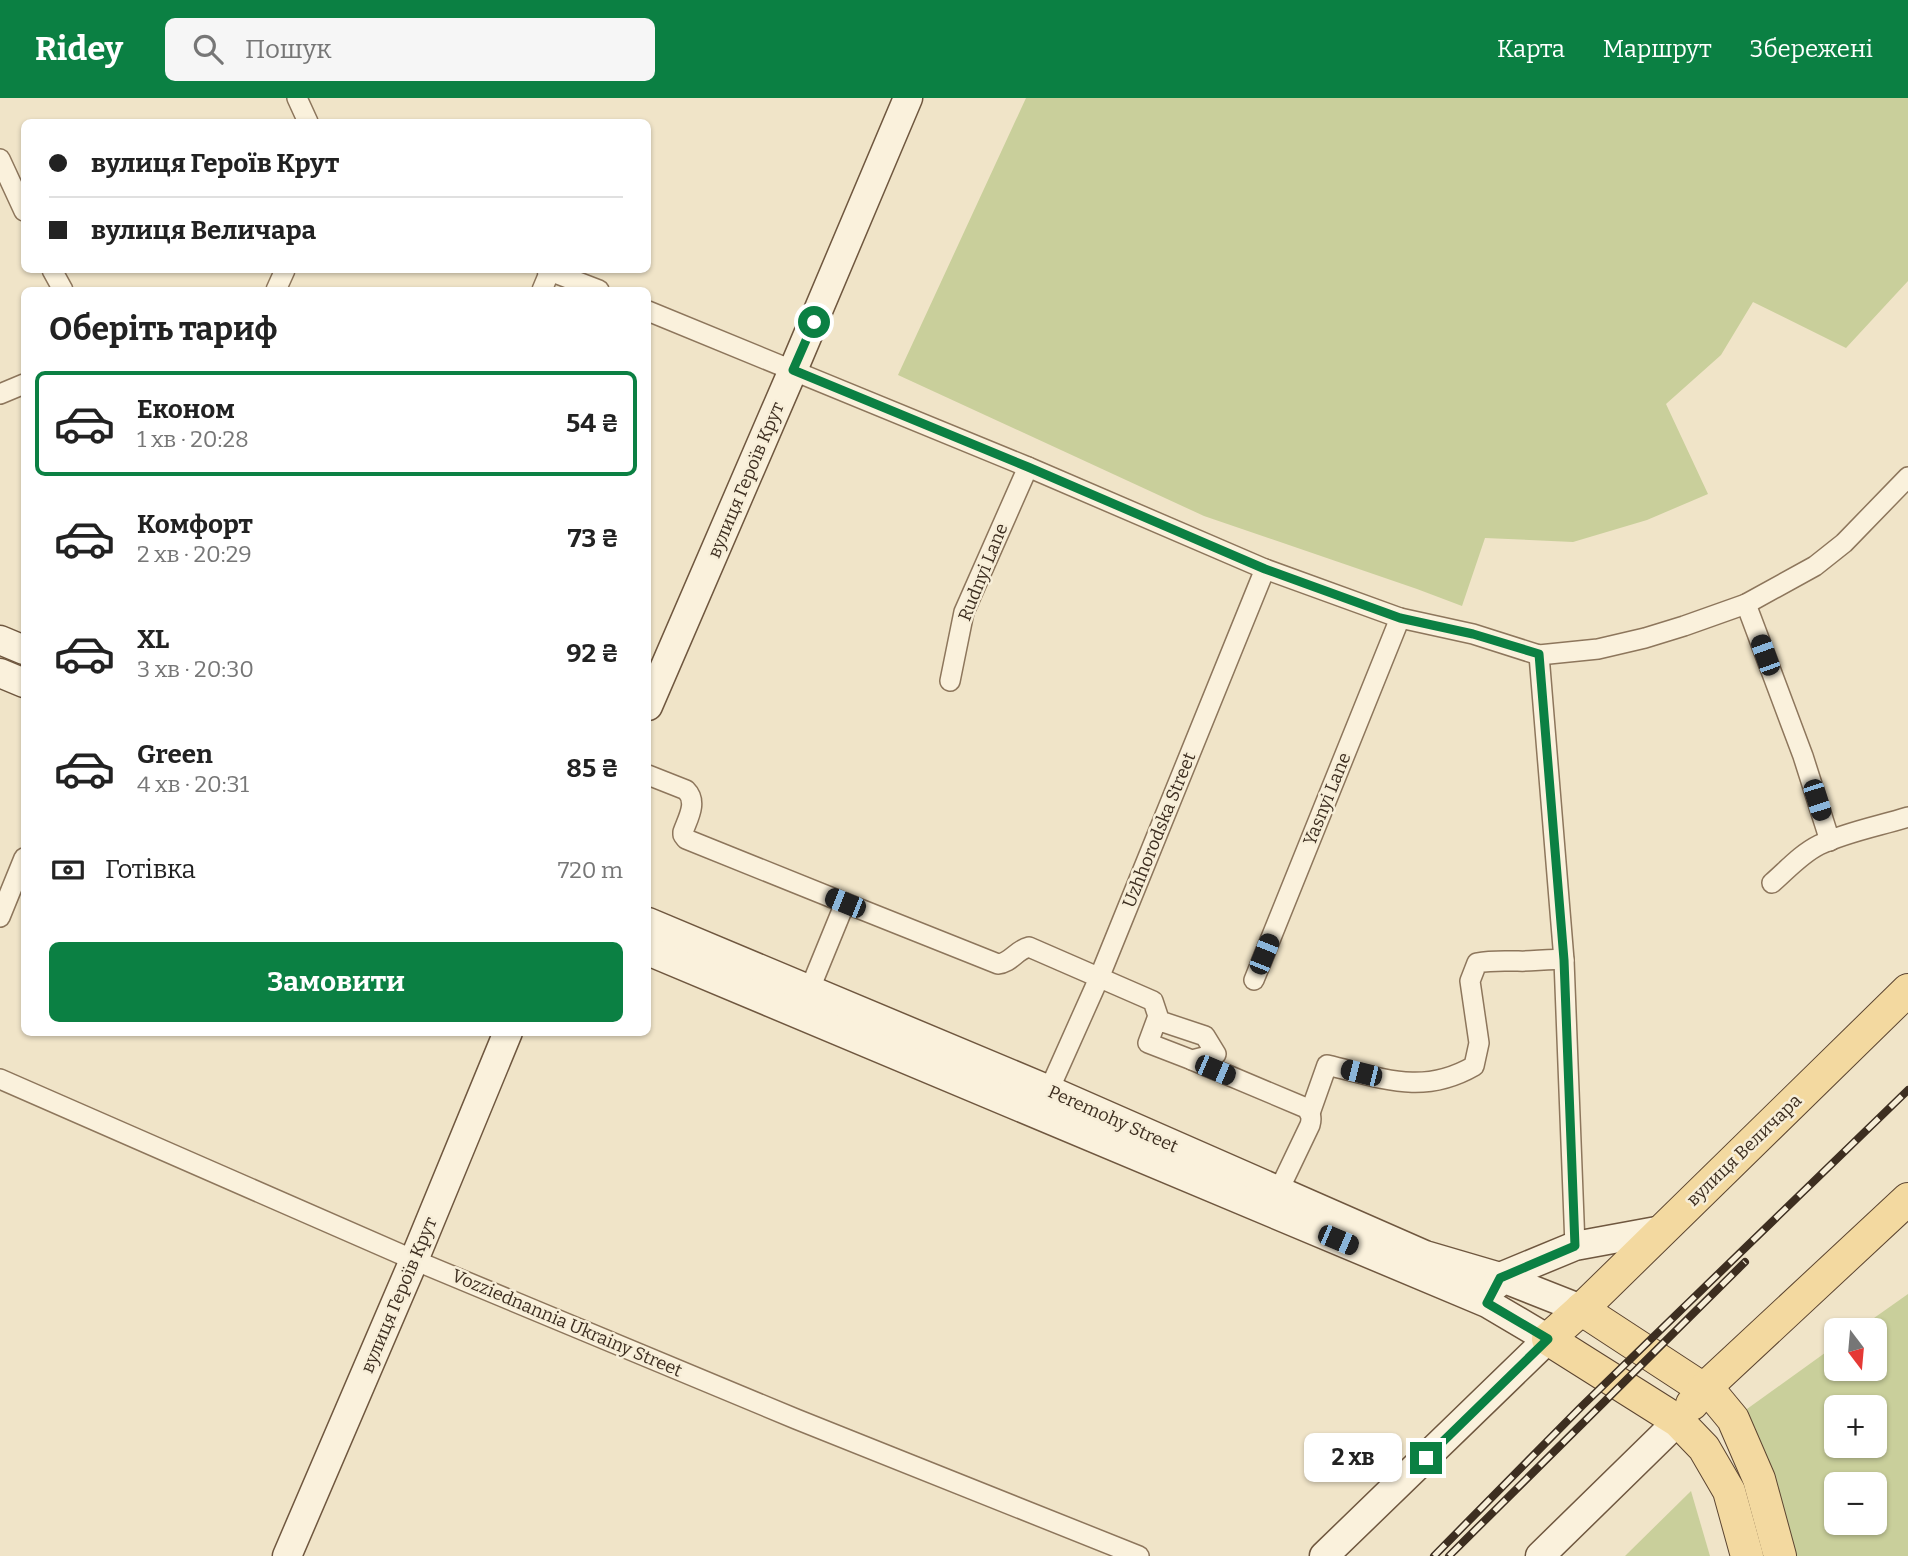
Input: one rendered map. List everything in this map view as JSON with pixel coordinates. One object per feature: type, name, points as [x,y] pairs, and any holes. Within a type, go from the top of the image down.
[{"type":"main road","name":"вулиця Героїв Крут","points":[[651,699],[908,98]]},
{"type":"main road","points":[[0,640],[21,649]]},
{"type":"main road","points":[[0,673],[21,682]]},
{"type":"main road","name":"Peremohy Street","points":[[651,923],[1049,1090],[1425,1255],[1500,1278],[1581,1309]]},
{"type":"main road","name":"Peremohy Street","points":[[651,952],[1487,1303],[1548,1339]]},
{"type":"main road","name":"вулиця Величара","points":[[1548,1339],[1908,990]]},
{"type":"main road","name":"вулиця Героїв Крут","points":[[287,1556],[506,1036]]},
{"type":"main road","points":[[1540,1556],[1678,1422],[1705,1388],[1908,1199]]},
{"type":"main road","points":[[1487,1303],[1500,1278],[1575,1246],[1662,1230]]},
{"type":"main road","points":[[1581,1309],[1705,1388],[1733,1419],[1759,1479],[1780,1556]]},
{"type":"main road","points":[[1324,1556],[1548,1339],[1678,1422],[1704,1448],[1729,1491],[1747,1556]]},
{"type":"street","points":[[297,98],[307,119]]},
{"type":"street","points":[[0,159],[21,204]]},
{"type":"street","points":[[556,273],[591,287]]},
{"type":"street","points":[[651,312],[1028,467],[1265,569],[1400,618],[1473,634],[1539,654],[1598,649],[1645,638],[1746,604],[1815,566],[1905,487]]},
{"type":"street","points":[[0,394],[21,385]]},
{"type":"street","name":"Rudnyi Lane","points":[[950,681],[964,612],[1028,467]]},
{"type":"street","name":"Uzhhorodska Street","points":[[1049,1090],[1099,978],[1265,569]]},
{"type":"street","points":[[1746,604],[1803,756],[1830,841]]},
{"type":"street","name":"Yasnyi Lane","points":[[1254,980],[1400,618]]},
{"type":"street","points":[[1539,654],[1564,960],[1575,1246]]},
{"type":"street","points":[[651,776],[686,790],[690,795],[693,802],[683,832],[684,838],[998,964],[1005,963],[1029,947],[1153,1001],[1157,1020],[1147,1042],[1306,1108],[1310,1113],[1310,1125],[1278,1192]]},
{"type":"street","points":[[1772,883],[1818,846],[1908,817]]},
{"type":"street","points":[[0,917],[21,865]]},
{"type":"street","points":[[809,990],[845,903]]},
{"type":"street","points":[[1310,1113],[1328,1065],[1398,1083],[1438,1081],[1461,1074],[1475,1066],[1479,1043],[1470,981],[1477,963],[1498,960],[1564,960]]},
{"type":"street","points":[[1157,1020],[1205,1036],[1216,1054],[1192,1060]]},
{"type":"street","name":"Vozziednannia Ukrainy Street","points":[[0,1079],[414,1260],[796,1419],[1139,1556]]},
{"type":"green space","points":[[1026,98],[1908,98],[1908,281],[1846,348],[1753,302],[1721,355],[1666,404],[1708,494],[1647,520],[1573,542],[1485,538],[1462,606],[1204,516],[898,375]]},
{"type":"green space","points":[[1908,1294],[1908,1556],[1780,1556],[1733,1419],[1824,1354],[1824,1381],[1887,1381],[1887,1318],[1874,1318]]},
{"type":"green space","points":[[1691,1491],[1710,1556],[1625,1556]]},
{"type":"railway","points":[[1434,1556],[1582,1406],[1908,1090]]},
{"type":"railway","points":[[1449,1556],[1745,1262]]},
{"type":"route","points":[[814,322],[793,370],[1265,569],[1400,618],[1473,634],[1539,654],[1564,960],[1575,1246],[1500,1278],[1487,1303],[1548,1339],[1426,1458]]}]
